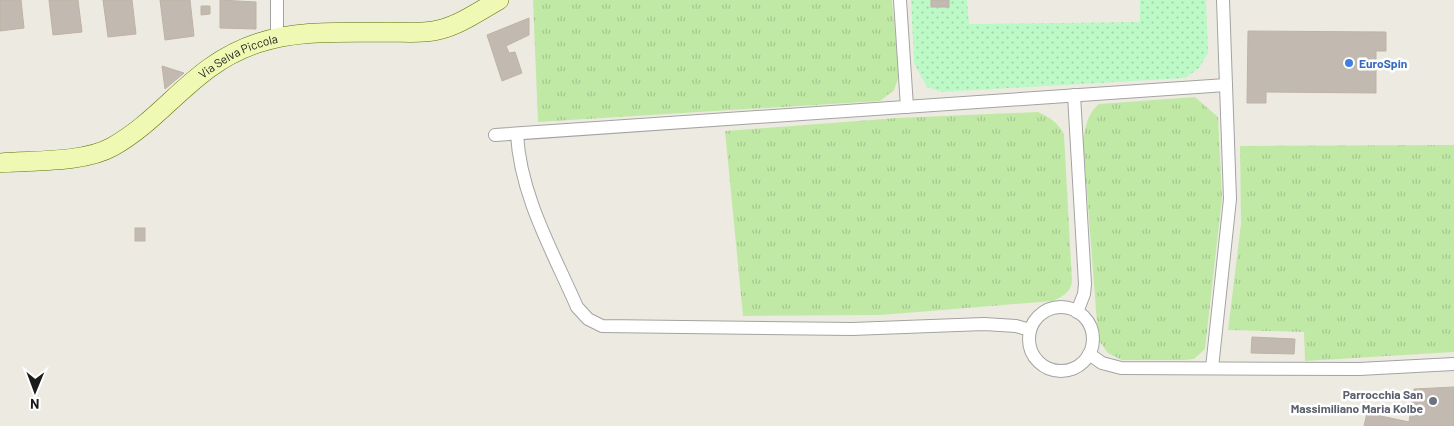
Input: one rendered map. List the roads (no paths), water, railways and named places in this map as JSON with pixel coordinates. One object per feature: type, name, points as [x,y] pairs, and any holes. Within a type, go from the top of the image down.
[{"type":"street","points":[[277,0],[277,38]]},
{"type":"street","name":"Via Selva Piccola","points":[[0,163],[69,158],[94,154],[111,148],[138,129],[201,72],[219,59],[245,47],[277,38],[312,33],[427,32],[452,26],[499,0]]},
{"type":"street","points":[[900,0],[907,107]]},
{"type":"street","points":[[1212,368],[1230,214],[1224,0]]},
{"type":"street","points":[[495,135],[1226,85]]},
{"type":"street","points":[[1074,95],[1085,284],[1081,305],[1077,312]]},
{"type":"street","points":[[517,134],[518,159],[528,191],[577,307],[588,319],[602,326],[852,329],[984,324],[1016,326],[1030,330]]},
{"type":"street","points":[[1051,308],[1066,308],[1077,312],[1087,321],[1092,331],[1089,354],[1082,363],[1070,369],[1057,370],[1039,362],[1031,351],[1030,330],[1040,315],[1051,308]]},
{"type":"street","points":[[1089,354],[1102,363],[1121,368],[1359,369],[1454,364]]},
{"type":"place","name":"EuroSpin","points":[[1349,63]]},
{"type":"place","name":"Parrocchia San Massimiliano Maria Kolbe","points":[[1433,401]]}]
